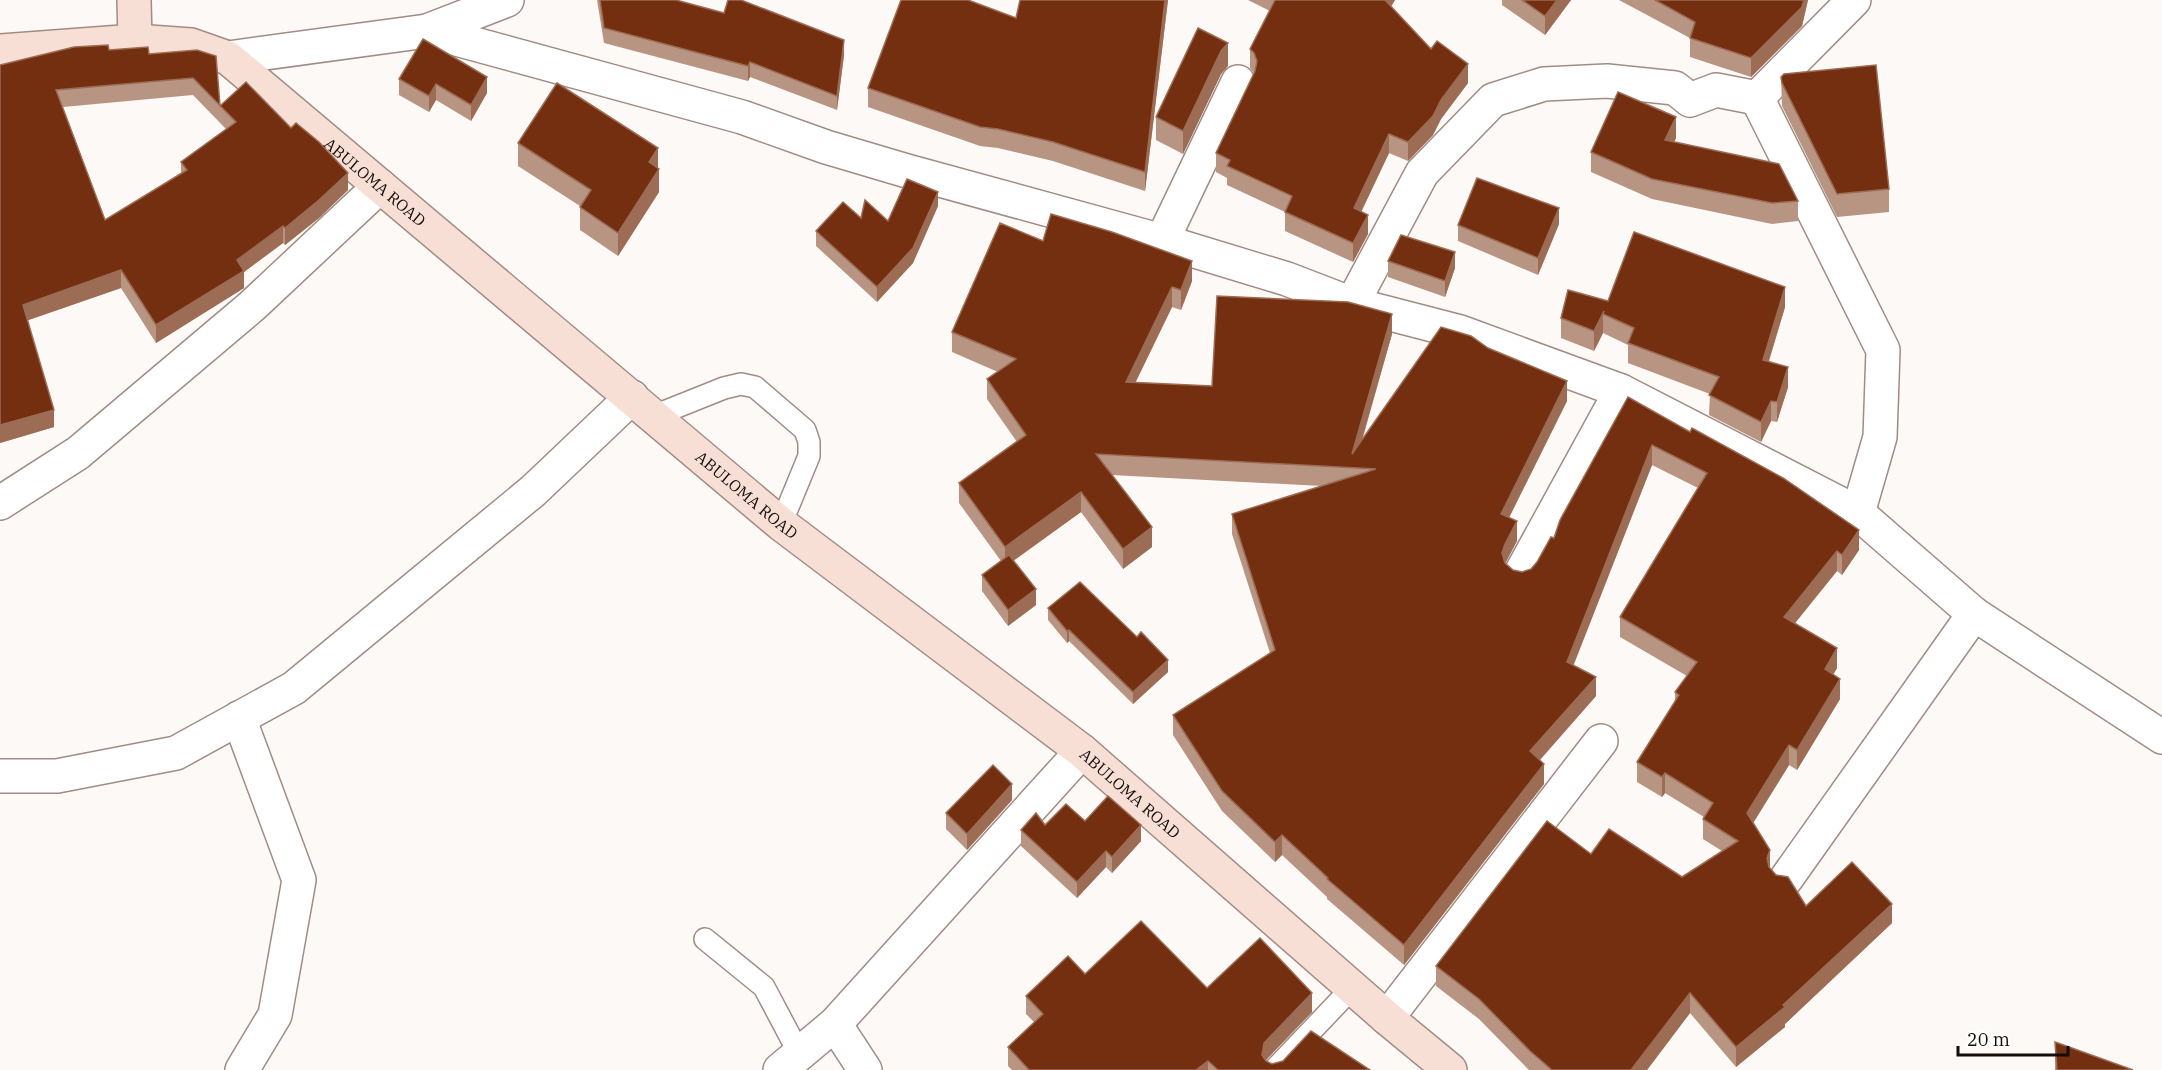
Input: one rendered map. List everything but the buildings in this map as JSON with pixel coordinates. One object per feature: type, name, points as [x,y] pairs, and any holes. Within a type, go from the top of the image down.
[{"type":"street","points":[[134,0],[135,41]]},
{"type":"street","points":[[228,58],[427,31],[507,0]]},
{"type":"street","points":[[1757,98],[1854,0]]},
{"type":"street","points":[[427,31],[742,117],[826,147],[906,171],[1162,241],[1287,279],[1352,303],[1460,333],[1620,391],[1858,513],[1974,614],[2154,725]]},
{"type":"street","name":"ABULOMA ROAD","points":[[0,51],[135,41],[191,45],[228,58],[781,524],[1082,751],[1387,1018],[1450,1070]]},
{"type":"street","points":[[1352,303],[1422,172],[1493,100],[1544,84],[1607,81],[1675,88],[1690,100],[1716,90],[1757,98]]},
{"type":"street","points":[[1162,241],[1238,82]]},
{"type":"street","points":[[1757,98],[1883,350],[1880,437],[1858,513]]},
{"type":"street","points":[[0,503],[78,453],[252,306],[380,186]]},
{"type":"street","points":[[1521,573],[1620,391]]},
{"type":"street","points":[[0,776],[57,776],[176,753],[294,688],[533,491],[643,406]]},
{"type":"street","points":[[1786,879],[1974,614]]},
{"type":"street","points":[[238,718],[298,880],[275,1015],[242,1070]]},
{"type":"street","points":[[1387,1018],[1600,741]]},
{"type":"street","points":[[790,1063],[835,1024],[1082,751]]},
{"type":"street","points":[[835,1024],[865,1070]]},
{"type":"lane","points":[[643,406],[741,384],[755,387],[805,430],[809,442],[809,456],[781,524]]},
{"type":"lane","points":[[705,939],[764,987],[790,1063]]},
{"type":"lane","points":[[1274,1070],[1353,987]]}]
